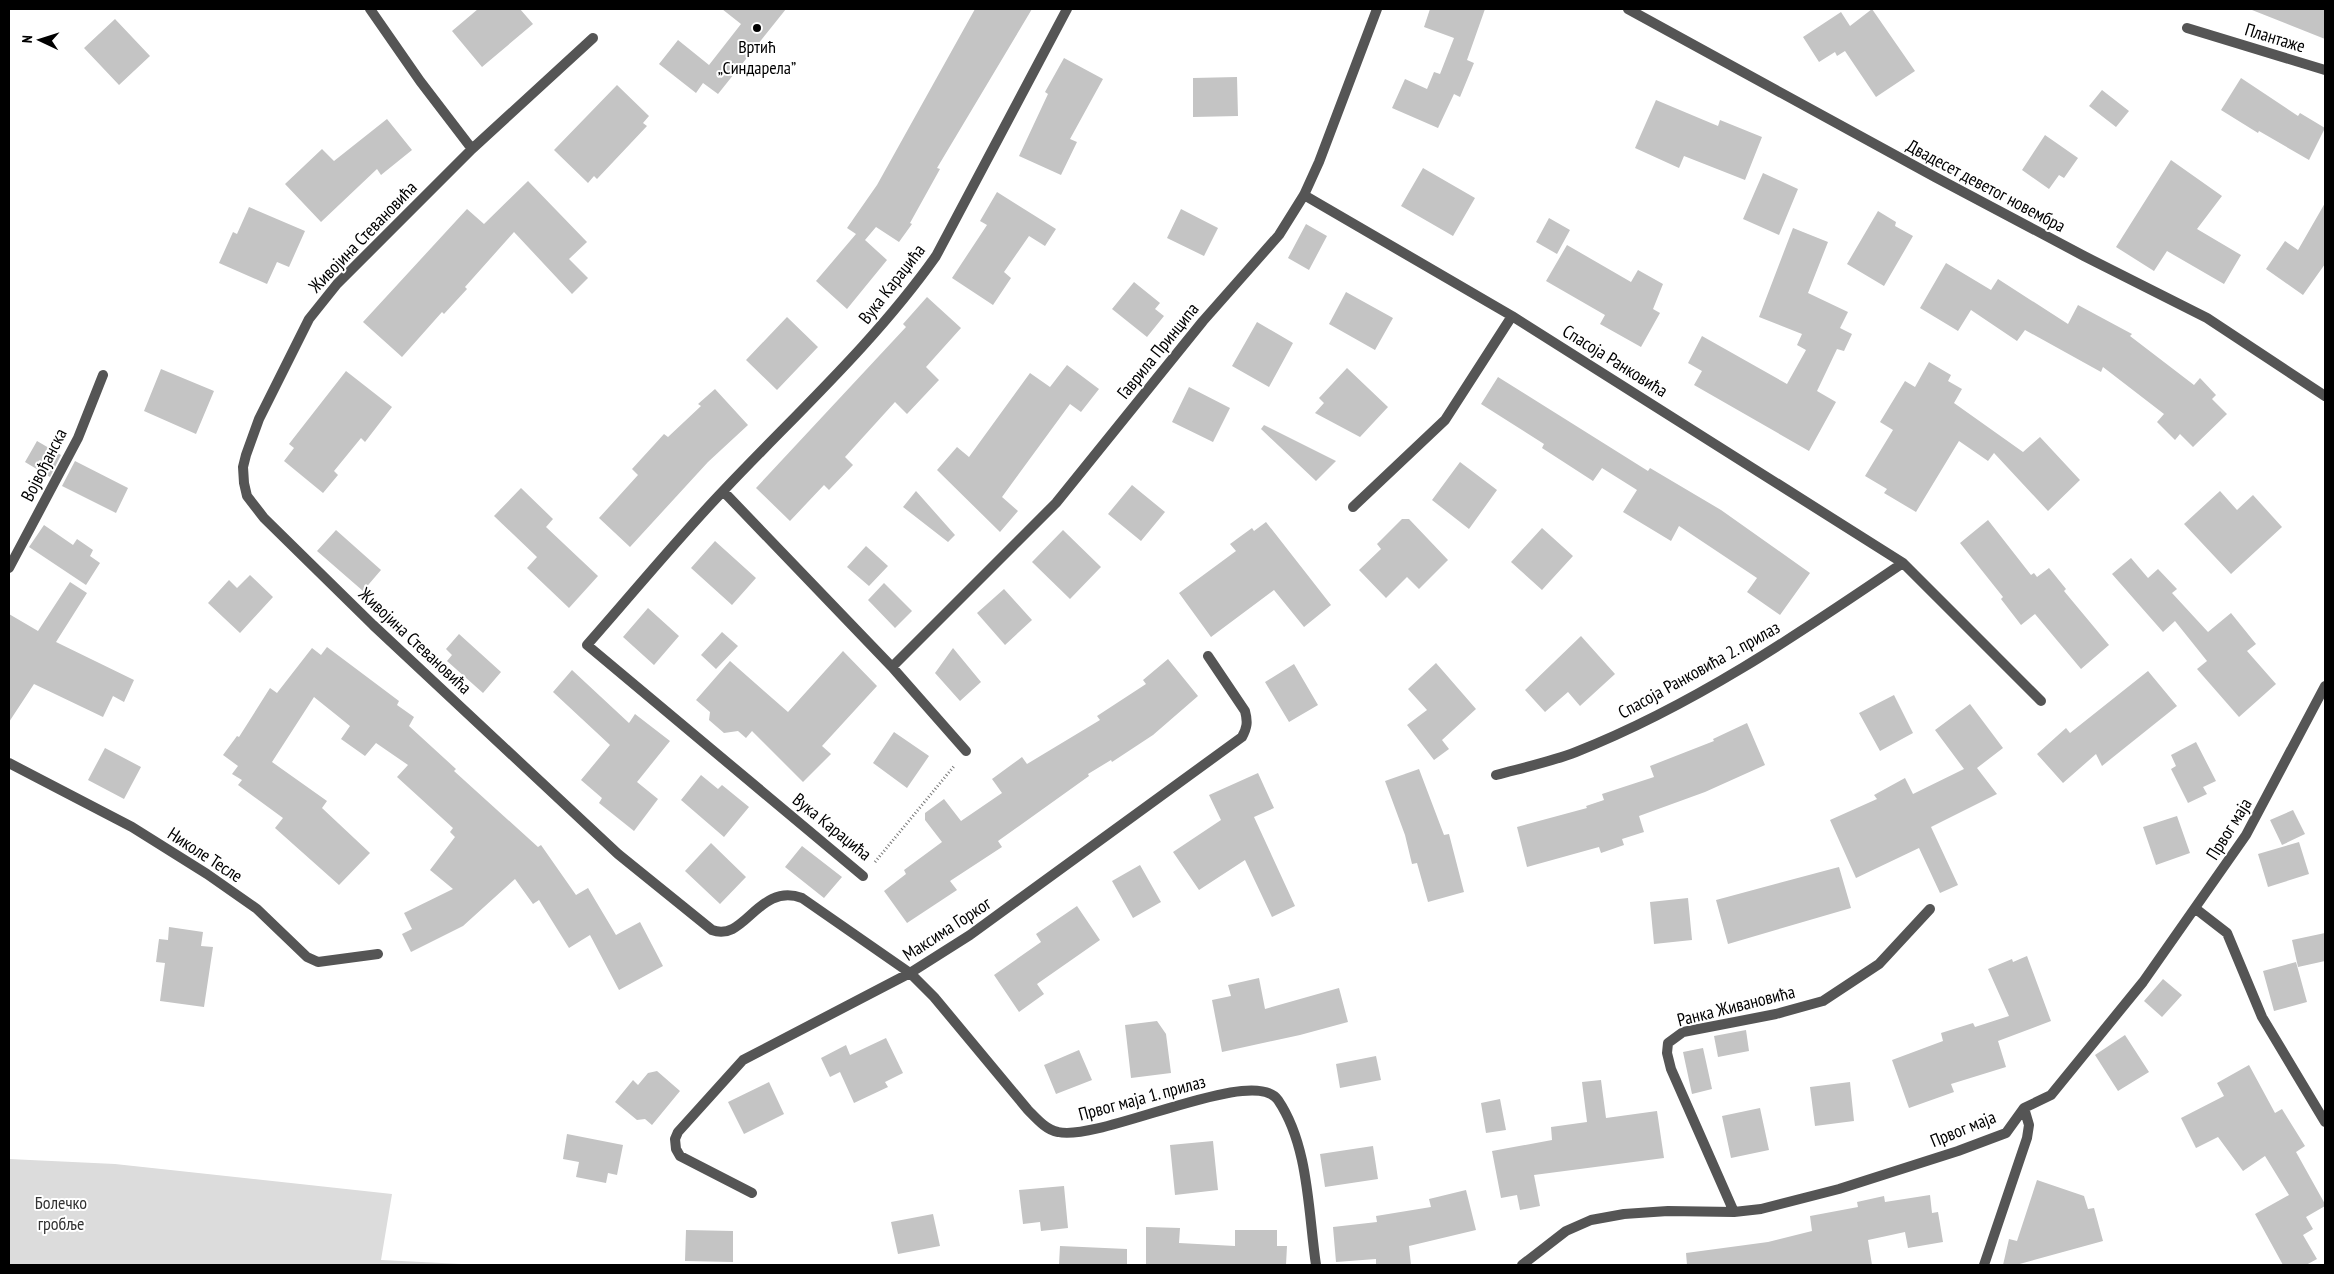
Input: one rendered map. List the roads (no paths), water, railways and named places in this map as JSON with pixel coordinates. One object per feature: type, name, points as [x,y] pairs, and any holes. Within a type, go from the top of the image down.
[{"type":"street","points":[[370,9],[420,82],[472,149]]},
{"type":"street","name":"Вука Караџића","points":[[863,876],[587,645],[723,491],[863,346],[916,284],[936,256],[1067,9]]},
{"type":"street","name":"Гаврила Принципа","points":[[892,666],[1056,503],[1203,321],[1279,235],[1304,195],[1319,162],[1377,9]]},
{"type":"street","name":"Двадесет деветог новембра","points":[[1628,9],[1935,177],[2084,256],[2207,318],[2325,396]]},
{"type":"street","name":"Плантаже","points":[[2187,28],[2325,70]]},
{"type":"street","name":"Живојина Стевановића","points":[[593,38],[472,149],[337,284],[308,319],[259,419],[246,455],[243,467],[247,496],[264,518],[373,625],[618,854],[712,930],[726,932],[736,927],[774,896],[792,895],[802,898],[910,973]]},
{"type":"street","name":"Спасоја Ранковића","points":[[1304,195],[1512,316],[1903,562],[2041,701]]},
{"type":"street","points":[[1353,506],[1445,420],[1512,316]]},
{"type":"street","name":"Војвођанска","points":[[9,568],[78,438],[103,375]]},
{"type":"street","points":[[723,491],[892,666],[966,751]]},
{"type":"street","name":"Спасоја Ранковића 2. прилаз","points":[[1496,776],[1575,753],[1656,717],[1801,632],[1903,562]]},
{"type":"street","name":"Максима Горког","points":[[752,1193],[680,1156],[676,1149],[675,1139],[684,1124],[744,1060],[910,973],[970,935],[1242,737],[1246,730],[1247,720],[1245,712],[1208,656]]},
{"type":"street","name":"Првог маја","points":[[1522,1265],[1566,1231],[1591,1220],[1624,1214],[1734,1212],[1761,1209],[1839,1190],[1958,1151],[2006,1133],[2024,1108],[2051,1095],[2143,982],[2196,908],[2246,836],[2325,686]]},
{"type":"street","name":"Николе Тесле","points":[[9,763],[132,827],[206,874],[257,909],[307,957],[318,962],[378,954]]},
{"type":"street","points":[[2196,908],[2227,933],[2262,1017],[2325,1122]]},
{"type":"street","name":"Ранка Живановића","points":[[1734,1212],[1671,1069],[1667,1053],[1668,1043],[1683,1032],[1776,1014],[1823,1001],[1879,964],[1930,909]]},
{"type":"street","name":"Првог маја 1. прилаз","points":[[910,973],[934,997],[1028,1110],[1045,1126],[1057,1132],[1085,1132],[1209,1096],[1254,1090],[1265,1091],[1276,1098],[1288,1119],[1301,1157],[1316,1265]]},
{"type":"street","points":[[1984,1265],[2027,1138],[2029,1125],[2024,1108]]},
{"type":"place","name":"Вртић „Синдарела”","points":[[757,28]]},
{"type":"park label","name":"Болечко гробље","points":[[61,1213]]}]
